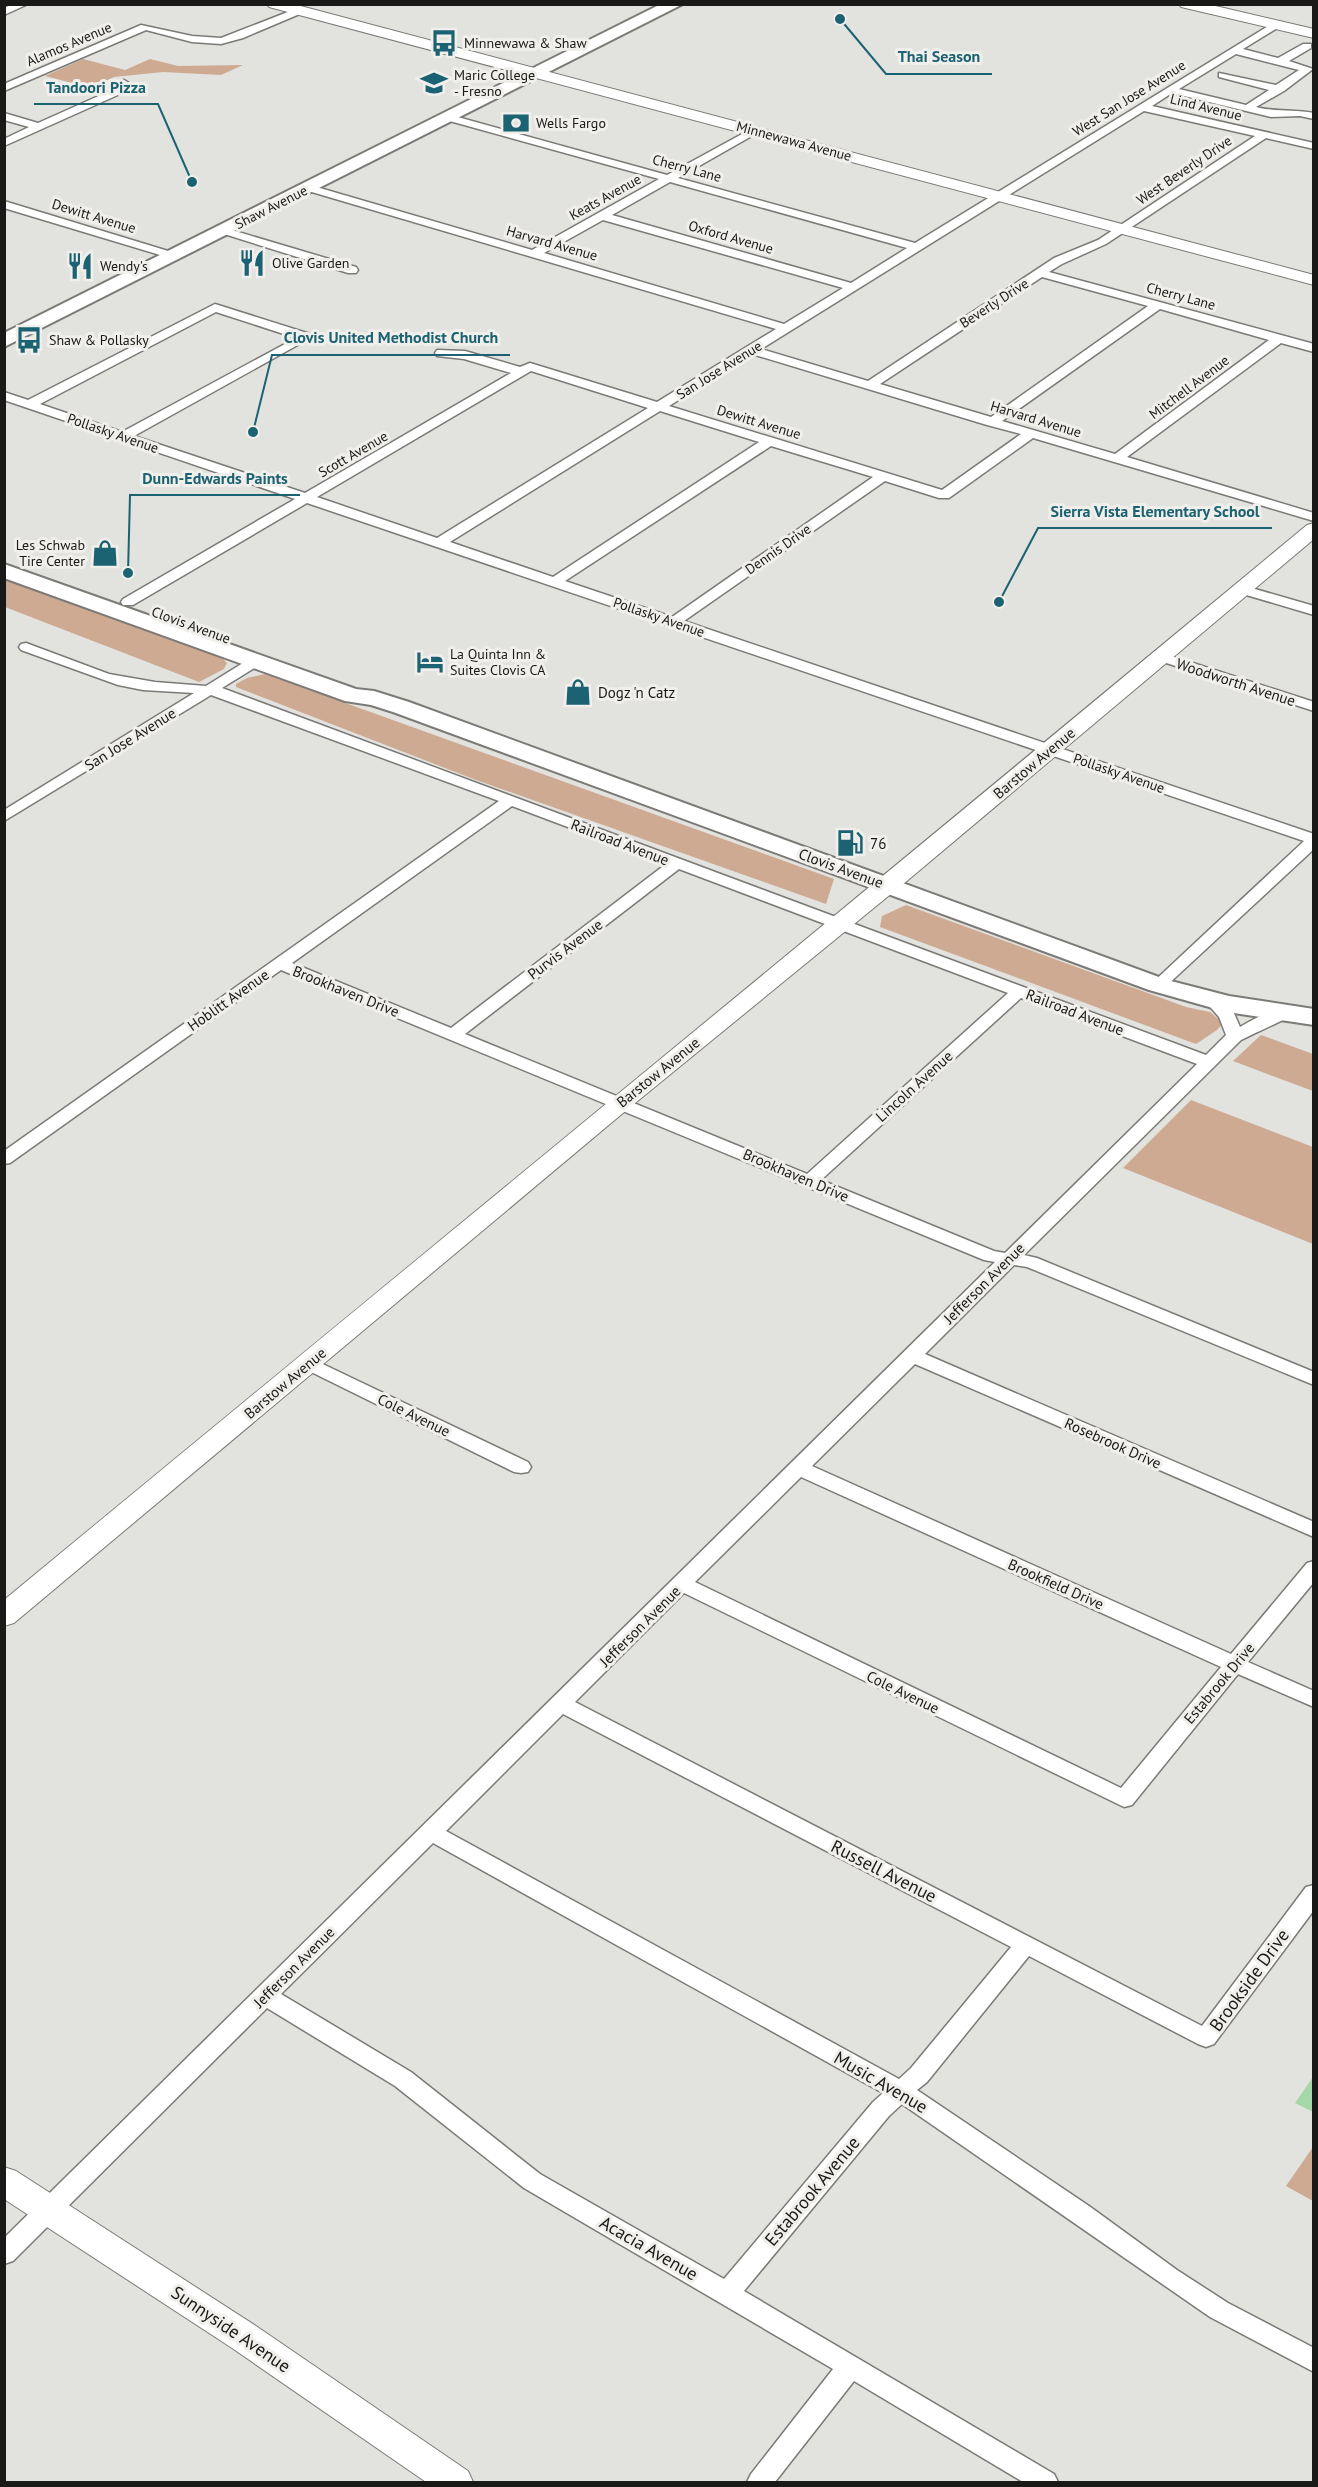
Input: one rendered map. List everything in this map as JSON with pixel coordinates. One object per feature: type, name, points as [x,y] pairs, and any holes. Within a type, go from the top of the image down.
[{"type":"main road","name":"Minnewawa Avenue","points":[[274,4],[1314,280]]},
{"type":"main road","name":"Shaw Avenue","points":[[4,341],[288,186],[650,4]]},
{"type":"main road","points":[[663,4],[630,22],[630,28],[675,4]]},
{"type":"main road","points":[[1186,4],[1275,25],[1310,40]]},
{"type":"main road","name":"Shaw Avenue","points":[[5,327],[165,254],[225,231],[630,28]]},
{"type":"main road","points":[[309,188],[304,185],[326,173],[323,168]]},
{"type":"main road","points":[[225,231],[253,210],[290,191],[291,187],[288,186]]},
{"type":"main road","points":[[4,334],[5,327]]},
{"type":"main road","name":"Barstow Avenue","points":[[4,1616],[620,1103],[888,885],[1159,656],[1314,529]]},
{"type":"main road","name":"Clovis Avenue","points":[[6,566],[311,675],[347,681],[365,687],[374,698]]},
{"type":"main road","name":"Clovis Avenue","points":[[259,656],[352,696],[374,698],[1158,984],[1212,1000],[1314,1017]]},
{"type":"main road","name":"Sunnyside Avenue","points":[[4,2181],[263,2349],[450,2481]]},
{"type":"street","points":[[4,12],[22,4]]},
{"type":"street","name":"Alamos Avenue","points":[[4,88],[145,27],[192,39],[212,41],[231,39],[298,11]]},
{"type":"street","name":"West San Jose Avenue","points":[[999,196],[1275,25]]},
{"type":"street","points":[[1281,61],[1310,40]]},
{"type":"street","points":[[1235,50],[1308,69],[1248,108]]},
{"type":"street","points":[[1223,75],[1280,89]]},
{"type":"street","points":[[4,143],[116,92],[124,83]]},
{"type":"street","points":[[1171,90],[1276,115],[1300,113],[1314,116]]},
{"type":"street","name":"Lind Avenue","points":[[1143,107],[1262,136],[1273,136],[1314,146]]},
{"type":"street","points":[[4,116],[39,127]]},
{"type":"street","name":"Cherry Lane","points":[[450,118],[917,247]]},
{"type":"street","name":"Keats Avenue","points":[[534,254],[753,130]]},
{"type":"street","name":"West Beverly Drive","points":[[1122,229],[1262,136]]},
{"type":"street","name":"Harvard Avenue","points":[[309,188],[786,328]]},
{"type":"street","name":"San Jose Avenue","points":[[439,543],[999,196]]},
{"type":"street","name":"Dewitt Avenue","points":[[4,204],[165,254]]},
{"type":"street","name":"Oxford Avenue","points":[[602,216],[853,287]]},
{"type":"street","name":"Beverly Drive","points":[[870,385],[1058,261],[1102,242],[1122,229]]},
{"type":"street","points":[[225,231],[352,270]]},
{"type":"street","name":"Cherry Lane","points":[[1040,273],[1314,348]]},
{"type":"street","points":[[992,422],[1158,305]]},
{"type":"street","points":[[30,404],[215,308],[306,337],[123,436]]},
{"type":"street","name":"Mitchell Avenue","points":[[1117,459],[1278,339]]},
{"type":"street","name":"Harvard Avenue","points":[[751,350],[1314,517]]},
{"type":"street","name":"Dewitt Avenue","points":[[441,353],[465,355],[526,370],[659,407],[944,495],[1031,433]]},
{"type":"street","name":"Scott Avenue","points":[[134,611],[307,498],[526,370]]},
{"type":"street","name":"Pollasky Avenue","points":[[4,396],[1314,839]]},
{"type":"street","points":[[555,582],[769,441]]},
{"type":"street","name":"Dennis Drive","points":[[674,622],[883,476]]},
{"type":"street","points":[[1241,589],[1314,611]]},
{"type":"street","name":"Railroad Avenue","points":[[27,647],[129,684],[210,689],[1208,1062]]},
{"type":"street","name":"San Jose Avenue","points":[[4,817],[259,656]]},
{"type":"street","name":"Woodworth Avenue","points":[[1159,656],[1314,707]]},
{"type":"street","name":"Hoblitt Avenue","points":[[4,1159],[511,800]]},
{"type":"street","points":[[1158,984],[1314,839]]},
{"type":"street","name":"Purvis Avenue","points":[[453,1035],[677,863]]},
{"type":"street","name":"Brookhaven Drive","points":[[280,964],[990,1256],[1031,1262],[1314,1379]]},
{"type":"street","name":"Lincoln Avenue","points":[[810,1181],[1019,991]]},
{"type":"street","points":[[1212,1000],[1227,1015],[1234,1036]]},
{"type":"street","name":"Jefferson Avenue","points":[[4,2254],[1234,1036],[1266,1020],[1286,1014]]},
{"type":"street","name":"Rosebrook Drive","points":[[912,1355],[1314,1530]]},
{"type":"street","name":"Cole Avenue","points":[[308,1363],[521,1467]]},
{"type":"street","name":"Brookfield Drive","points":[[799,1468],[1314,1700]]},
{"type":"street","name":"Estabrook Drive","points":[[1124,1799],[1314,1568]]},
{"type":"street","name":"Cole Avenue","points":[[682,1584],[1124,1799]]},
{"type":"street","name":"Russell Avenue","points":[[561,1704],[1206,2038]]},
{"type":"street","name":"Music Avenue","points":[[430,1832],[900,2091],[1080,2212],[1168,2277],[1219,2310],[1314,2361]]},
{"type":"street","name":"Brookside Drive","points":[[1206,2038],[1314,1893]]},
{"type":"street","points":[[900,2091],[919,2075],[1026,1944]]},
{"type":"street","name":"Acacia Avenue","points":[[265,1996],[403,2079],[532,2181],[727,2293],[849,2368],[1045,2482]]},
{"type":"street","name":"Estabrook Avenue","points":[[727,2293],[881,2109],[900,2091]]},
{"type":"street","points":[[760,2482],[849,2368]]},
{"type":"shaded area","points":[[83,59],[125,70],[150,59],[178,66],[243,65],[221,75],[163,72],[114,77],[101,83],[103,91],[45,76]]},
{"type":"shaded area","points":[[4,577],[206,651],[222,658],[227,663],[224,669],[199,682],[5,607]]},
{"type":"shaded area","points":[[265,674],[834,879],[826,904],[476,780],[236,687],[236,684],[247,678]]},
{"type":"shaded area","points":[[906,905],[1186,1007],[1210,1012],[1223,1023],[1217,1030],[1196,1044],[880,927],[882,916]]},
{"type":"shaded area","points":[[1261,1035],[1313,1054],[1313,1091],[1233,1061]]},
{"type":"shaded area","points":[[1191,1100],[1313,1147],[1313,1244],[1123,1168]]},
{"type":"shaded area","points":[[1313,2077],[1313,2112],[1295,2103]]},
{"type":"shaded area","points":[[1313,2147],[1313,2201],[1286,2186]]},
{"type":"place","name":"Thai Season","points":[[840,19]]},
{"type":"place","name":"Minnewawa & Shaw","points":[[444,43]]},
{"type":"place","name":"Maric College - Fresno","points":[[434,83]]},
{"type":"place","name":"Wells Fargo","points":[[516,123]]},
{"type":"place","name":"Tandoori Pizza","points":[[192,182]]},
{"type":"place","name":"Olive Garden","points":[[252,263]]},
{"type":"place","name":"Wendy's","points":[[80,266]]},
{"type":"place","name":"Shaw & Pollasky","points":[[29,340]]},
{"type":"place","name":"Clovis United Methodist Church","points":[[253,432]]},
{"type":"place","name":"Les Schwab Tire Center","points":[[105,553]]},
{"type":"place","name":"Dunn-Edwards Paints","points":[[128,573]]},
{"type":"place","name":"Sierra Vista Elementary School","points":[[999,602]]},
{"type":"place","name":"La Quinta Inn & Suites Clovis CA","points":[[430,662]]},
{"type":"place","name":"Dogz 'n Catz","points":[[578,692]]},
{"type":"place","name":"76","points":[[850,843]]}]
